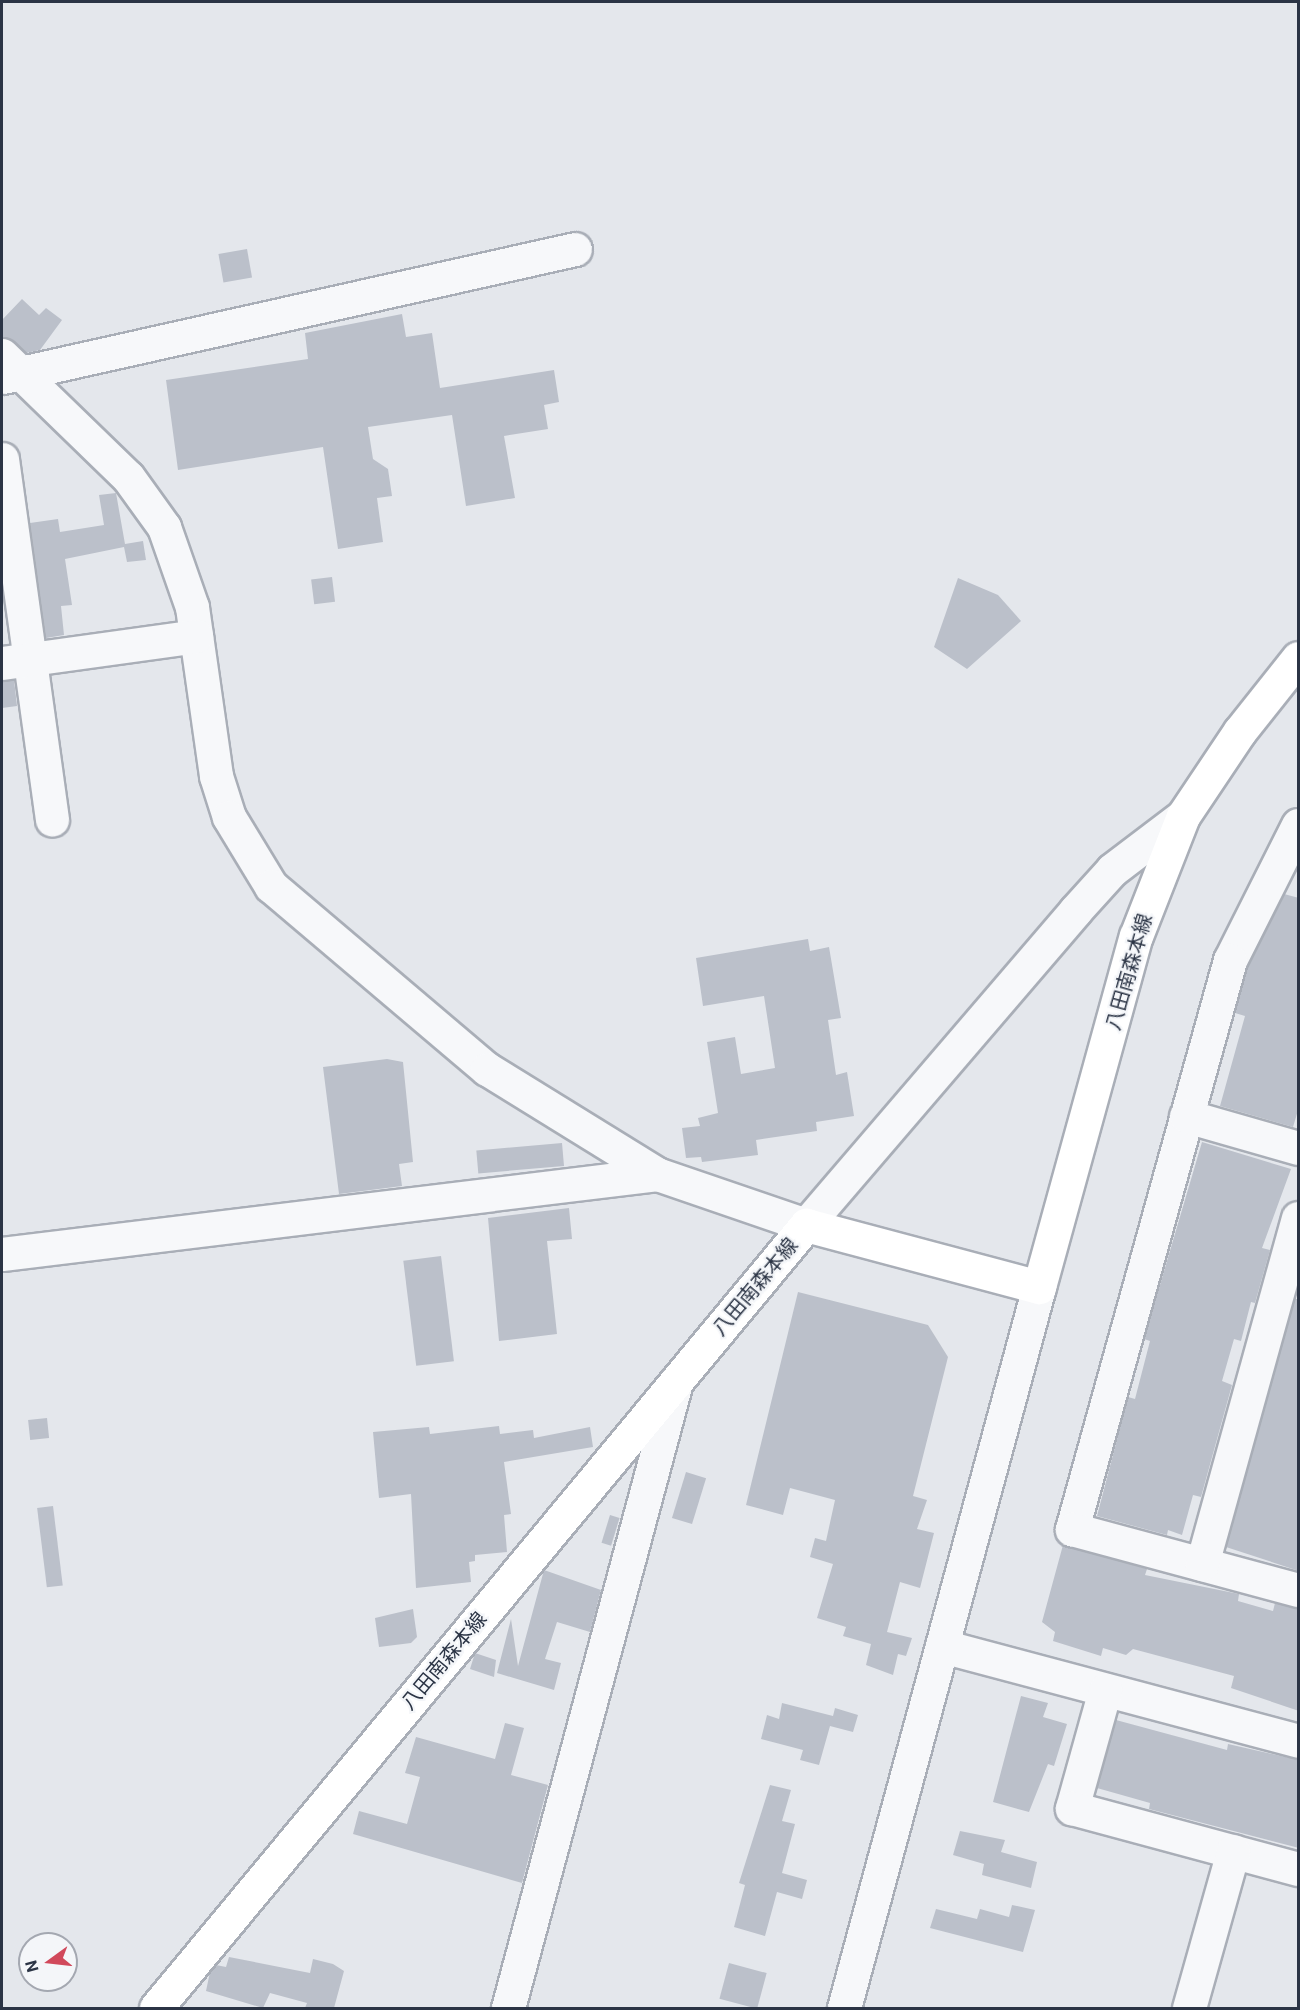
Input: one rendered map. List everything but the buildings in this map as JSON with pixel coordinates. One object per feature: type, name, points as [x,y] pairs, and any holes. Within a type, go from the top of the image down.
[{"type":"main road","name":"八田南森本線","points":[[158,2008],[806,1225],[1038,1287],[1136,936],[1182,816],[1239,731],[1299,658]]},
{"type":"street","points":[[7,368],[575,249]]},
{"type":"street","points":[[7,368],[128,477],[164,527],[196,636],[216,776],[229,817],[271,886],[487,1069],[657,1174],[806,1225],[1112,870],[1182,816]]},
{"type":"street","points":[[2,459],[16,661],[52,820]]},
{"type":"street","points":[[16,661],[196,636]]},
{"type":"street","points":[[1299,825],[1230,960],[1072,1529],[1299,1590]]},
{"type":"street","points":[[1186,1116],[1299,1148]]},
{"type":"street","points":[[2,1254],[657,1174]]},
{"type":"street","points":[[1202,1564],[1299,1218]]},
{"type":"street","points":[[844,2008],[1038,1287]]},
{"type":"street","points":[[508,2008],[676,1382]]},
{"type":"street","points":[[942,1646],[1299,1741]]},
{"type":"street","points":[[1104,1690],[1072,1808],[1299,1869]]},
{"type":"street","points":[[1190,2008],[1233,1851]]}]
